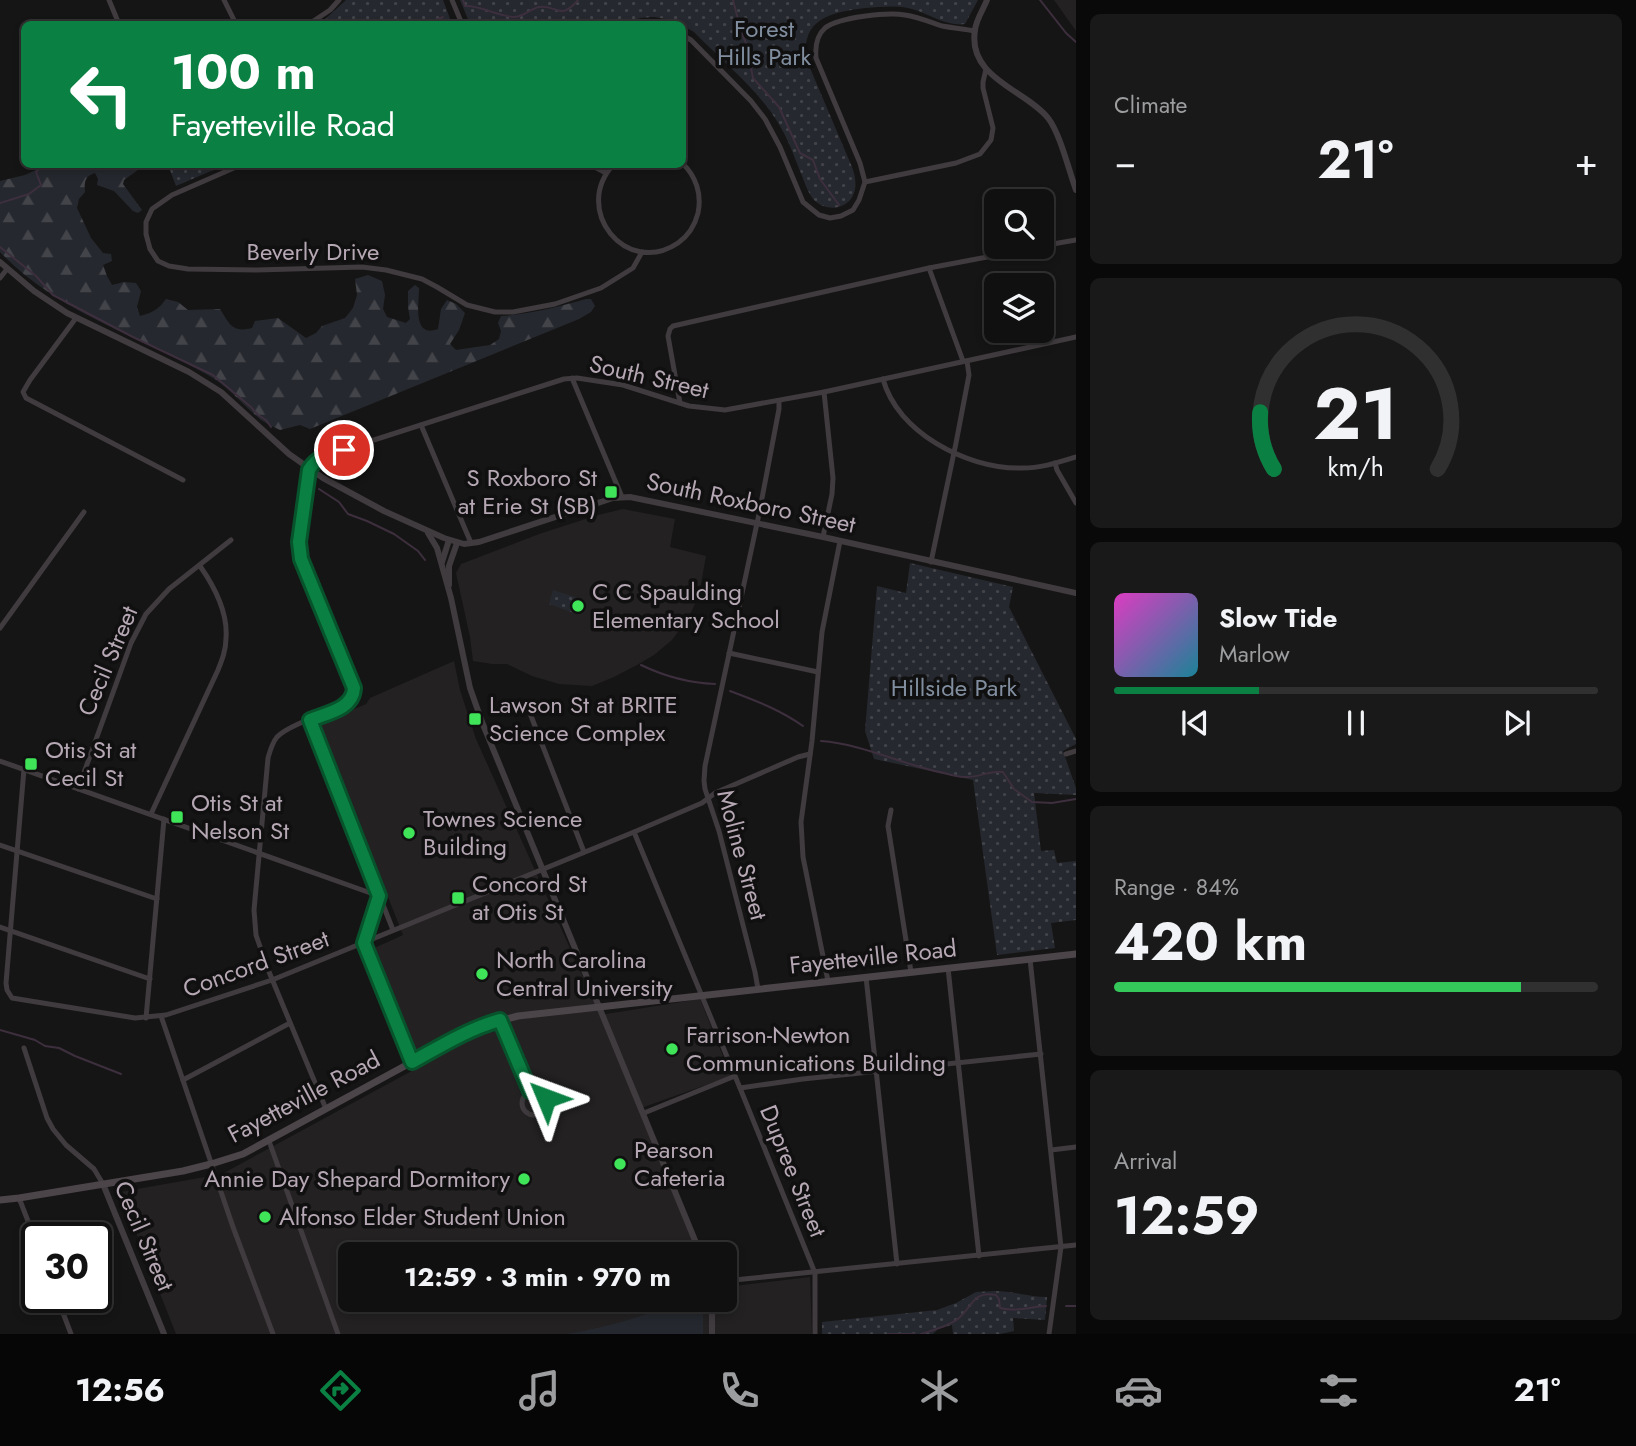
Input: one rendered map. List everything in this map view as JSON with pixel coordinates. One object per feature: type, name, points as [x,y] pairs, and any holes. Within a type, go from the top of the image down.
[{"type":"main road","name":"Fayetteville Road","points":[[0,1200],[211,1164],[243,1154],[475,1028],[500,1020],[600,1006],[1076,954]]},
{"type":"street","points":[[109,0],[118,21]]},
{"type":"street","points":[[224,0],[234,21]]},
{"type":"street","points":[[314,21],[339,0]]},
{"type":"street","points":[[452,0],[461,21]]},
{"type":"street","points":[[987,0],[975,31],[975,47],[986,69],[1049,119],[1076,190]]},
{"type":"street","points":[[686,37],[765,119],[800,195],[809,208],[830,218],[848,214],[857,206],[864,182],[856,153],[816,58],[816,46],[822,31],[841,21],[891,14],[975,31]]},
{"type":"street","points":[[864,182],[956,163],[980,154],[989,145],[993,128],[983,88],[986,69]]},
{"type":"street","name":"Beverly Drive","points":[[234,168],[172,195],[152,209],[146,222],[146,234],[150,249],[158,261],[188,269],[362,267],[386,270],[422,279],[467,305],[484,310],[513,312],[555,304],[601,288],[633,268],[642,252]]},
{"type":"street","points":[[597,168],[606,173]]},
{"type":"street","points":[[610,168],[601,182],[598,199],[602,222],[608,232],[630,249],[656,252],[676,245],[687,236],[694,224],[699,209],[699,194],[694,179],[686,168]]},
{"type":"street","points":[[1054,244],[1076,240]]},
{"type":"street","points":[[680,403],[668,336],[673,326],[984,258]]},
{"type":"street","name":"South Roxboro Street","points":[[0,262],[34,291],[76,318],[190,372],[233,402],[309,470],[384,512],[453,542],[471,543],[622,497],[823,537],[1076,593]]},
{"type":"street","points":[[929,268],[969,375],[931,562]]},
{"type":"street","points":[[0,278],[7,269]]},
{"type":"street","points":[[76,318],[30,380],[23,392],[26,398],[183,481]]},
{"type":"street","name":"South Street","points":[[309,470],[313,462],[324,456],[554,381],[572,378],[632,387],[695,407],[725,410],[824,392],[1076,337]]},
{"type":"street","points":[[572,378],[622,497]]},
{"type":"street","points":[[883,379],[896,407],[914,428],[954,453],[1000,467],[1027,468],[1076,457]]},
{"type":"street","points":[[823,537],[833,478],[824,392]]},
{"type":"street","name":"Moline Street","points":[[758,989],[719,831],[708,799],[704,774],[757,524],[779,401]]},
{"type":"street","points":[[421,425],[471,543]]},
{"type":"street","points":[[1055,463],[1076,503]]},
{"type":"street","points":[[309,470],[299,552],[354,688],[349,702],[276,738],[268,758],[254,923],[272,980],[326,1109]]},
{"type":"street","points":[[0,628],[84,512]]},
{"type":"street","points":[[427,531],[442,564],[475,704],[696,1242]]},
{"type":"street","name":"Cecil Street","points":[[78,789],[139,625],[169,589],[232,540]]},
{"type":"street","points":[[828,981],[803,857],[802,806],[825,613],[840,541]]},
{"type":"street","points":[[442,564],[453,542]]},
{"type":"street","points":[[451,598],[448,571],[453,542]]},
{"type":"street","points":[[151,814],[224,654],[227,637],[224,617],[212,584],[200,566]]},
{"type":"street","points":[[729,653],[818,672]]},
{"type":"street","points":[[526,704],[584,852]]},
{"type":"street","points":[[310,720],[393,930]]},
{"type":"street","points":[[1066,754],[1076,751]]},
{"type":"street","name":"Concord Street","points":[[10,931],[6,983],[12,998],[135,1018],[160,1016],[272,980],[364,943],[634,832],[702,803],[715,793],[810,754]]},
{"type":"street","points":[[0,761],[379,896]]},
{"type":"street","points":[[10,931],[24,769]]},
{"type":"street","points":[[891,810],[888,826],[911,972]]},
{"type":"street","points":[[146,1018],[164,819]]},
{"type":"street","name":"Dupree Street","points":[[634,832],[815,1273],[815,1334]]},
{"type":"street","points":[[0,845],[157,899]]},
{"type":"street","points":[[379,896],[364,943],[412,1062]]},
{"type":"street","points":[[0,927],[150,979]]},
{"type":"street","points":[[1030,959],[1061,1247],[1049,1334]]},
{"type":"street","points":[[948,968],[979,1256]]},
{"type":"street","points":[[866,977],[897,1264]]},
{"type":"street","points":[[160,1016],[273,1334]]},
{"type":"street","points":[[500,1020],[530,1091]]},
{"type":"street","points":[[183,1080],[290,1023]]},
{"type":"street","name":"Cecil Street","points":[[24,1048],[53,1129],[66,1145],[94,1169],[103,1184],[164,1334]]},
{"type":"street","points":[[740,1088],[1041,1054]]},
{"type":"street","points":[[644,1114],[735,1076]]},
{"type":"street","points":[[530,1091],[541,1092],[547,1101],[546,1109],[537,1115],[526,1113],[522,1107],[524,1096],[530,1091]]},
{"type":"street","points":[[269,1141],[338,1334]]},
{"type":"street","points":[[1051,1150],[1076,1147]]},
{"type":"street","points":[[19,1198],[28,1222]]},
{"type":"street","points":[[737,1280],[1076,1245]]},
{"type":"street","points":[[712,1312],[712,1334]]},
{"type":"street","points":[[63,1313],[71,1334]]},
{"type":"shaded area","points":[[1054,0],[1076,0],[1076,31]]},
{"type":"shaded area","name":"C C Spaulding Elementary School","points":[[623,509],[675,519],[670,547],[706,556],[699,595],[689,617],[672,640],[637,665],[592,686],[559,684],[532,676],[507,664],[473,661],[456,573],[461,564],[539,534]]},
{"type":"shaded area","name":"North Carolina Central University","points":[[454,661],[476,739],[600,1015],[700,999],[731,1076],[641,1108],[698,1242],[338,1242],[338,1312],[737,1312],[737,1286],[810,1277],[812,1334],[176,1334],[120,1192],[222,1174],[419,1067],[372,949],[403,935],[320,724],[366,704],[370,698]]},
{"type":"green space","points":[[346,0],[443,0],[451,21],[323,21]]},
{"type":"green space","name":"Forest Hills Park","points":[[460,0],[978,0],[965,24],[950,23],[908,8],[887,6],[830,15],[813,27],[806,47],[807,61],[855,180],[851,199],[842,206],[830,208],[819,204],[812,197],[783,130],[775,118],[736,73],[686,27],[686,21],[653,17],[628,21],[469,21]]},
{"type":"green space","points":[[40,168],[141,168],[124,180],[123,184],[142,210],[138,213],[114,191],[97,185],[95,173],[86,180],[85,192],[79,199],[77,208],[91,238],[103,253],[111,254],[112,261],[103,265],[112,285],[136,283],[141,291],[137,307],[140,316],[155,310],[166,299],[178,302],[188,310],[220,309],[232,326],[240,329],[252,328],[255,321],[278,318],[306,338],[322,326],[345,318],[353,308],[357,295],[355,279],[368,275],[382,281],[385,295],[383,309],[387,317],[406,323],[410,319],[408,291],[415,285],[419,288],[418,310],[424,329],[438,329],[441,309],[447,300],[456,304],[465,313],[450,344],[456,350],[490,345],[499,339],[501,331],[498,323],[501,316],[544,310],[586,299],[591,299],[595,306],[591,312],[579,319],[310,429],[300,425],[280,430],[261,420],[215,379],[72,307],[22,273],[0,252],[0,181]]},
{"type":"green space","points":[[169,168],[218,168],[176,186]]},
{"type":"green space","name":"Hillside Park","points":[[910,563],[1013,587],[1009,607],[1076,739],[1076,744],[1063,751],[1076,795],[1034,793],[1041,851],[1054,850],[1057,863],[1076,861],[1076,920],[1051,923],[1055,948],[997,955],[973,780],[874,759],[865,731],[877,586],[906,593]]},
{"type":"green space","points":[[553,590],[578,598],[574,613],[549,604]]},
{"type":"green space","points":[[994,1291],[1047,1297],[1045,1320],[1013,1318],[1014,1331],[1000,1334],[953,1334],[952,1325],[938,1329],[933,1334],[822,1334],[822,1322],[937,1310],[976,1292]]},
{"type":"green space","points":[[652,1312],[703,1312],[703,1334],[567,1334]]},
{"type":"waterway","points":[[463,0],[465,6],[513,17],[539,7],[566,10],[578,0]]},
{"type":"waterway","points":[[733,0],[751,55],[753,78],[779,107],[800,153],[813,160],[820,179],[839,205]]},
{"type":"waterway","points":[[1040,0],[1076,42]]},
{"type":"waterway","points":[[433,21],[443,17]]},
{"type":"waterway","points":[[0,203],[29,194],[41,185],[36,172],[40,168]]},
{"type":"waterway","points":[[0,247],[36,276],[53,295],[213,375],[271,427]]},
{"type":"waterway","points":[[319,489],[339,502],[348,514],[394,534],[418,551],[425,560]]},
{"type":"waterway","points":[[641,665],[677,678],[715,684]]},
{"type":"waterway","points":[[730,691],[768,706],[803,726]]},
{"type":"waterway","points":[[821,741],[852,746],[957,776],[970,777],[1003,772],[1014,789],[1032,802],[1052,803],[1076,799]]},
{"type":"waterway","points":[[0,1030],[35,1040],[45,1046],[59,1048],[121,1074]]},
{"type":"waterway","points":[[921,1334],[955,1321],[982,1295],[996,1295],[1000,1308],[1046,1306]]},
{"type":"waterway","points":[[1066,1306],[1076,1306]]},
{"type":"waterway","points":[[888,1334],[915,1334]]},
{"type":"place","name":"S Roxboro St at Erie St (SB)","points":[[611,492]]},
{"type":"place","name":"C C Spaulding Elementary School","points":[[578,606]]},
{"type":"place","name":"Lawson St at BRITE Science Complex","points":[[475,719]]},
{"type":"place","name":"Otis St at Cecil St","points":[[31,764]]},
{"type":"place","name":"Otis St at Nelson St","points":[[177,817]]},
{"type":"place","name":"Townes Science Building","points":[[409,833]]},
{"type":"place","name":"Concord St at Otis St","points":[[458,898]]},
{"type":"place","name":"North Carolina Central University","points":[[482,974]]},
{"type":"place","name":"Farrison-Newton Communications Building","points":[[672,1049]]},
{"type":"place","name":"Pearson Cafeteria","points":[[620,1164]]},
{"type":"place","name":"Annie Day Shepard Dormitory","points":[[524,1179]]},
{"type":"place","name":"Alfonso Elder Student Union","points":[[265,1217]]},
{"type":"route","points":[[344,450],[318,458],[309,470],[298,546],[354,688],[352,697],[344,706],[310,720],[379,896],[364,943],[412,1062],[483,1025],[500,1020],[530,1091],[544,1094],[546,1098]]}]
